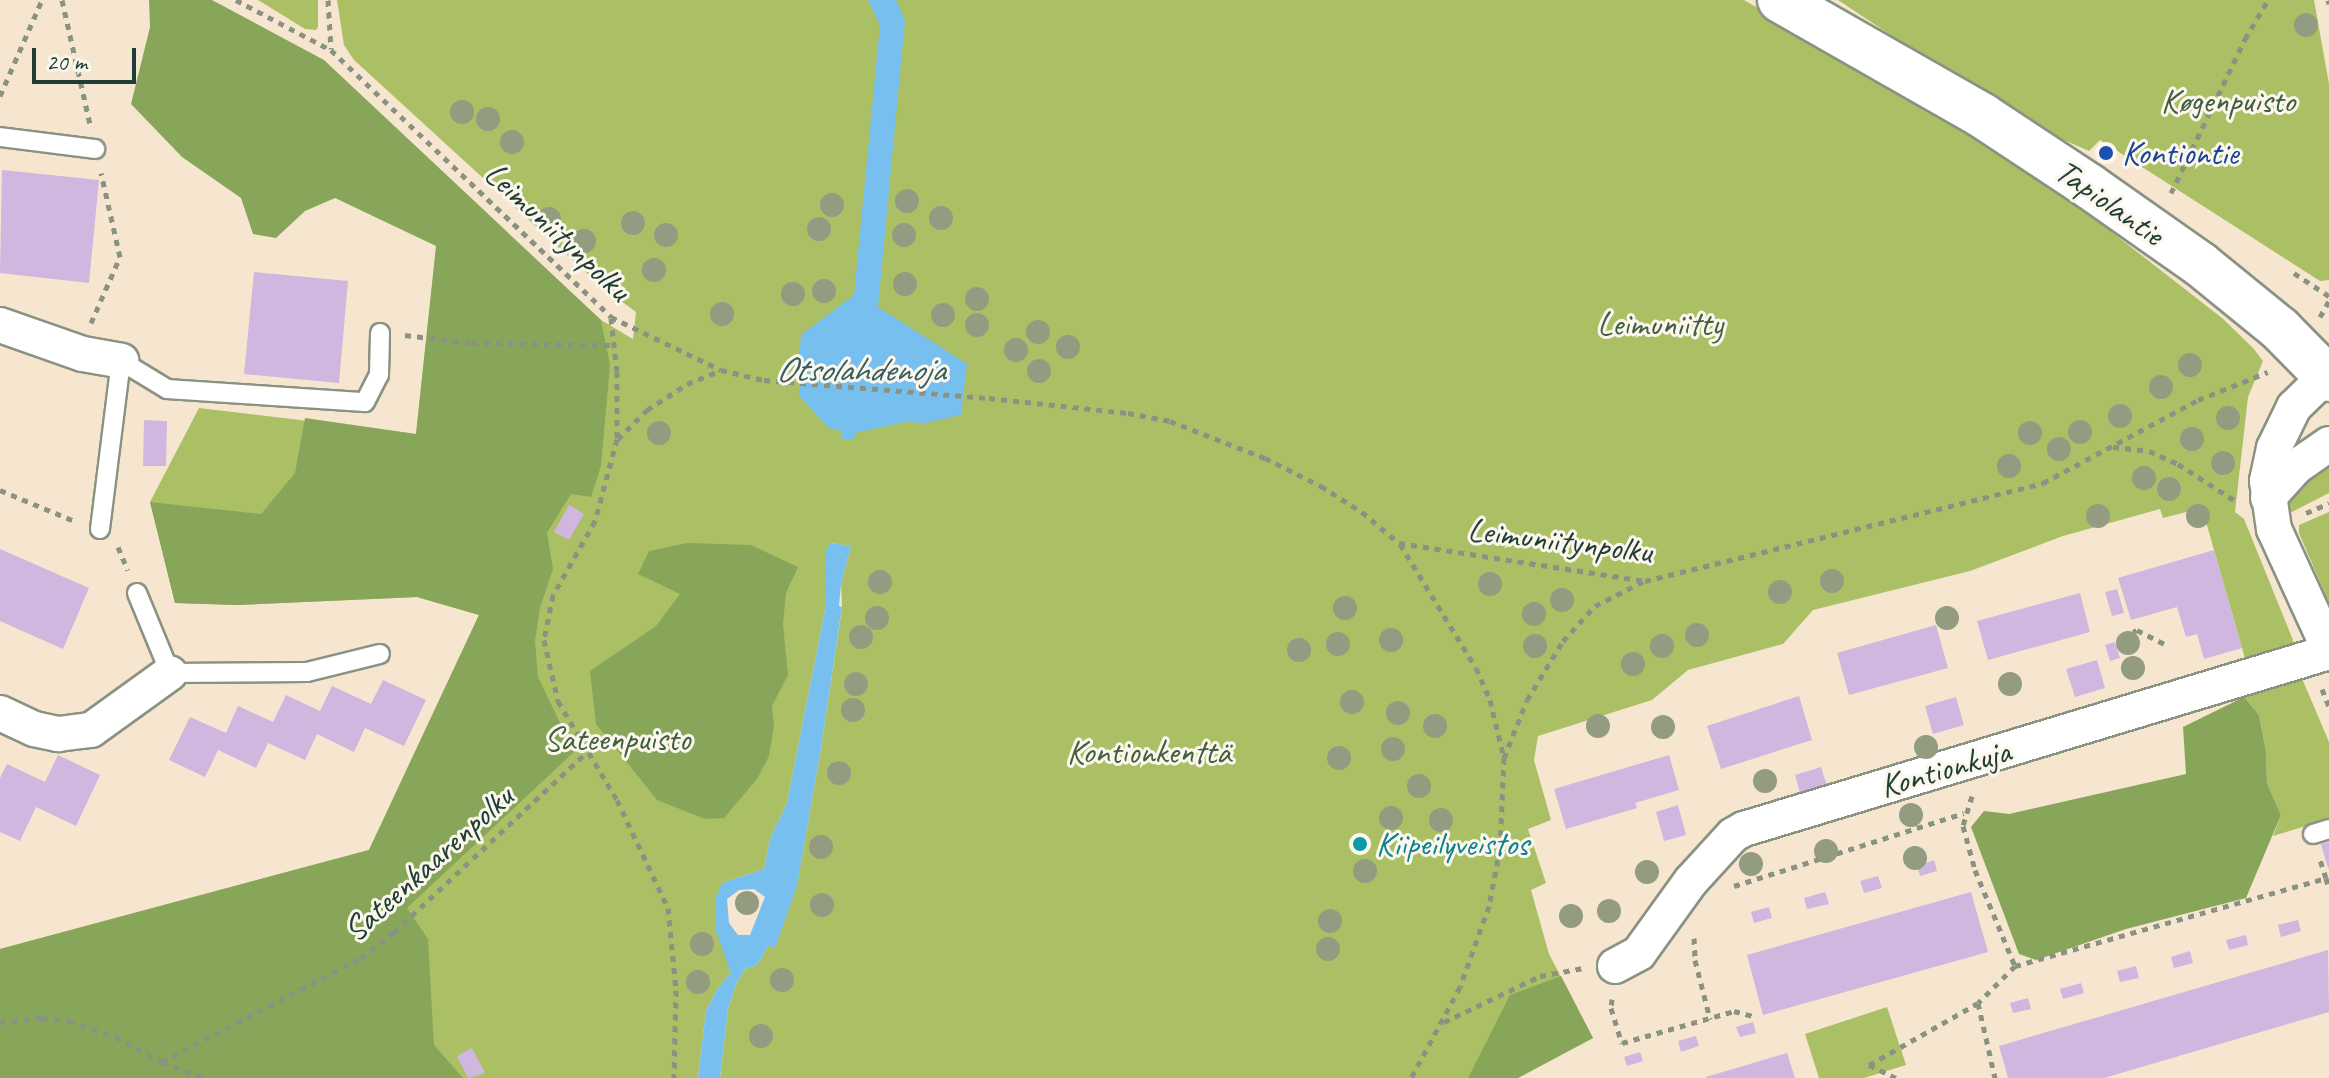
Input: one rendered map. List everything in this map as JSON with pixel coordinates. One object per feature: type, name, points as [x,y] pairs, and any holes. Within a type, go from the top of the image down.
[{"type":"main road","name":"Tapiolantie","points":[[1780,0],[1983,116],[2187,256],[2280,329],[2328,376]]},
{"type":"main road","name":"Tapiolantie","points":[[1820,0],[1873,51]]},
{"type":"street","points":[[0,325],[83,354],[121,361]]},
{"type":"street","points":[[2328,376],[2294,407],[2285,424],[2272,458],[2271,513],[2329,651]]},
{"type":"street","points":[[2271,513],[2296,467],[2329,444]]},
{"type":"street","name":"Kontionkuja","points":[[1615,966],[1639,953],[1691,881],[1733,835],[1800,811],[2329,651]]},
{"type":"street","points":[[0,713],[34,729],[58,734],[91,730],[170,673]]},
{"type":"lane","points":[[0,137],[95,149]]},
{"type":"lane","points":[[100,529],[121,361],[167,389],[365,402],[379,375],[380,333]]},
{"type":"lane","points":[[137,593],[170,673],[307,672],[380,654]]},
{"type":"path","points":[[0,96],[42,0]]},
{"type":"path","points":[[62,0],[120,257],[87,332],[83,354]]},
{"type":"path","name":"Leimuniitynpolku","points":[[236,0],[331,50],[611,317],[721,370],[798,382],[1128,413],[1179,424],[1265,458],[1321,486],[1362,512],[1399,543],[1645,581],[2043,483],[2198,400],[2269,372]]},
{"type":"path","points":[[328,0],[331,50]]},
{"type":"path","points":[[2171,193],[2245,39],[2268,0]]},
{"type":"path","points":[[2294,273],[2329,296]]},
{"type":"path","points":[[611,317],[615,345],[617,439],[595,521],[553,595],[544,640],[558,701],[617,800],[668,908],[676,990],[674,1078]]},
{"type":"path","points":[[380,333],[472,343],[615,345]]},
{"type":"path","points":[[617,439],[647,410],[687,384],[721,370]]},
{"type":"path","points":[[2112,447],[2149,451],[2178,464],[2245,506],[2257,538],[2271,513]]},
{"type":"path","points":[[1399,543],[1476,668],[1490,700],[1504,758],[1500,848],[1489,906],[1474,956],[1443,1023],[1411,1078]]},
{"type":"path","points":[[1504,758],[1527,700],[1563,641],[1595,606],[1645,581]]},
{"type":"path","points":[[2133,632],[2137,630],[2166,645]]},
{"type":"path","name":"Sateenkaarenpolku","points":[[162,1062],[361,958],[394,932],[587,752]]},
{"type":"path","points":[[1992,755],[1964,813],[1963,826],[1975,870],[2015,966]]},
{"type":"path","points":[[1724,890],[1964,813]]},
{"type":"path","points":[[2321,831],[2329,889]]},
{"type":"path","points":[[1896,1078],[1869,1065],[1978,1003],[2015,966],[2326,878]]},
{"type":"path","points":[[1695,929],[1695,960],[1710,1019]]},
{"type":"path","points":[[1443,1023],[1540,976],[1615,966],[1611,1008],[1622,1043],[1734,1011],[1753,1016]]},
{"type":"path","points":[[1978,1003],[1995,1078]]},
{"type":"path","points":[[0,1022],[42,1018],[69,1021],[115,1037],[162,1062],[205,1078]]},
{"type":"green space","points":[[149,0],[212,0],[324,60],[601,320],[610,365],[601,466],[591,497],[571,494],[547,533],[553,569],[540,608],[535,641],[538,677],[574,752],[407,908],[428,939],[434,1045],[463,1078],[0,1078],[0,949],[369,850],[479,615],[417,597],[237,605],[175,603],[150,502],[261,514],[295,473],[305,418],[416,434],[436,246],[335,198],[305,211],[276,238],[253,234],[241,198],[182,157],[131,104],[150,27]]},
{"type":"green space","points":[[258,0],[318,0],[318,27],[316,30],[305,29]]},
{"type":"green space","points":[[337,0],[1744,0],[1942,116],[2086,212],[2222,318],[2253,348],[2263,361],[2248,397],[2235,512],[2244,519],[2293,640],[2292,651],[2248,669],[2202,508],[2163,518],[2160,509],[2063,536],[1970,571],[1813,610],[1783,644],[1688,670],[1652,700],[1538,736],[1534,760],[1551,820],[1528,829],[1546,883],[1531,890],[1549,954],[1593,1038],[1518,1078],[720,1078],[728,1008],[737,982],[745,969],[757,965],[768,946],[775,947],[797,885],[842,608],[841,584],[851,546],[831,543],[826,563],[828,587],[825,610],[787,803],[770,839],[764,869],[722,883],[731,973],[718,988],[706,1011],[698,1078],[0,1078],[0,949],[369,850],[479,615],[417,597],[237,605],[175,603],[150,502],[199,408],[416,434],[444,176],[601,320],[633,339],[636,312],[601,286],[354,60],[344,45]]},
{"type":"green space","name":"Køgenpuisto","points":[[1838,0],[2314,0],[2329,84],[2329,280],[2320,281],[2100,140],[2089,151],[2017,119]]},
{"type":"green space","points":[[2329,467],[2329,493],[2288,514],[2292,492],[2297,485]]},
{"type":"green space","points":[[2329,512],[2329,603],[2299,533],[2299,525]]},
{"type":"green space","name":"Sateenpuisto","points":[[687,543],[751,545],[798,567],[786,593],[783,625],[788,675],[772,706],[774,726],[769,756],[757,779],[724,818],[705,819],[657,800],[596,724],[590,671],[656,626],[680,594],[638,574],[649,551]]},
{"type":"green space","points":[[2301,676],[2329,742],[2329,819],[2273,836],[2281,815],[2267,783],[2266,751],[2259,715],[2244,697]]},
{"type":"green space","points":[[2244,697],[2259,715],[2266,751],[2267,783],[2281,815],[2246,898],[2126,929],[2036,960],[2019,954],[1971,827],[1984,811],[2009,814],[2186,774],[2183,727]]},
{"type":"green space","points":[[1561,976],[1593,1038],[1518,1078],[1468,1078],[1510,995]]},
{"type":"green space","points":[[1887,1007],[1906,1065],[1864,1078],[1819,1078],[1805,1034]]},
{"type":"water","name":"Otsolahdenoja","points":[[868,0],[896,0],[905,20],[878,307],[967,364],[961,415],[926,423],[905,422],[855,433],[854,440],[851,440],[842,439],[842,431],[829,428],[800,397],[798,368],[801,335],[854,295],[880,25]]},
{"type":"water","points":[[831,543],[851,546],[841,584],[839,606],[842,607],[797,886],[775,948],[768,946],[757,965],[745,969],[737,982],[728,1008],[720,1078],[698,1078],[706,1011],[718,988],[731,973],[715,928],[715,900],[722,883],[764,869],[770,839],[787,803],[825,610],[826,550]],"holes":[[[754,889],[765,897],[750,935],[738,935],[729,923],[727,899],[739,890]]]},
{"type":"building","points":[[2,170],[99,180],[89,283],[0,273]]},
{"type":"building","points":[[254,272],[348,281],[339,383],[244,374]]},
{"type":"building","points":[[144,420],[167,421],[166,466],[143,466]]},
{"type":"building","points":[[569,505],[584,514],[569,540],[554,532]]},
{"type":"building","points":[[0,549],[89,588],[63,649],[0,621]]},
{"type":"building","points":[[2214,550],[2242,648],[2204,659],[2197,634],[2186,637],[2177,607],[2131,620],[2118,578]]},
{"type":"building","points":[[2117,589],[2124,613],[2112,616],[2105,592]]},
{"type":"building","points":[[2080,593],[2090,632],[1988,660],[1977,621]]},
{"type":"building","points":[[1936,625],[1948,668],[1849,695],[1837,653]]},
{"type":"building","points":[[2115,642],[2120,658],[2110,661],[2105,645]]},
{"type":"building","points":[[2097,660],[2105,688],[2075,697],[2066,669]]},
{"type":"building","points":[[383,680],[426,700],[404,746],[365,728],[354,752],[317,734],[305,760],[268,743],[256,768],[218,750],[205,777],[169,760],[190,717],[226,733],[238,706],[273,722],[286,695],[320,711],[332,686],[371,704]]},
{"type":"building","points":[[1799,696],[1812,740],[1721,769],[1707,726]]},
{"type":"building","points":[[1956,697],[1964,725],[1933,734],[1925,706]]},
{"type":"building","points":[[58,755],[100,775],[76,826],[36,807],[20,841],[0,832],[0,778],[7,764],[45,782]]},
{"type":"building","points":[[1669,755],[1679,790],[1635,803],[1637,808],[1566,829],[1554,789]]},
{"type":"building","points":[[1821,767],[1827,786],[1800,793],[1795,775]]},
{"type":"building","points":[[1678,805],[1686,835],[1664,841],[1656,812]]},
{"type":"building","points":[[2329,842],[2329,868],[2328,868],[2321,844]]},
{"type":"building","points":[[1934,860],[1937,871],[1920,876],[1917,866]]},
{"type":"building","points":[[1878,876],[1882,888],[1864,893],[1860,881]]},
{"type":"building","points":[[1825,892],[1829,904],[1807,909],[1804,898]]},
{"type":"building","points":[[1971,892],[1988,952],[1763,1015],[1747,955]]},
{"type":"building","points":[[1769,907],[1772,918],[1754,923],[1751,912]]},
{"type":"building","points":[[2298,920],[2301,931],[2281,937],[2278,925]]},
{"type":"building","points":[[2246,935],[2248,945],[2229,950],[2226,940]]},
{"type":"building","points":[[2328,950],[2329,1012],[2104,1078],[2008,1078],[1999,1046]]},
{"type":"building","points":[[2190,951],[2193,963],[2174,968],[2171,957]]},
{"type":"building","points":[[2136,966],[2139,978],[2120,982],[2117,971]]},
{"type":"building","points":[[2081,983],[2084,993],[2063,999],[2060,989]]},
{"type":"building","points":[[2028,998],[2031,1009],[2013,1013],[2010,1003]]},
{"type":"building","points":[[1753,1022],[1756,1033],[1740,1037],[1736,1027]]},
{"type":"building","points":[[1696,1036],[1699,1046],[1681,1052],[1678,1041]]},
{"type":"building","points":[[472,1048],[485,1073],[468,1078],[457,1056]]},
{"type":"building","points":[[1640,1052],[1643,1061],[1627,1066],[1624,1057]]},
{"type":"building","points":[[1787,1053],[1795,1078],[1706,1078],[1706,1077]]},
{"type":"place","name":"Kontiontie","points":[[2106,153]]},
{"type":"place","name":"Kiipeilyveistos","points":[[1360,844]]},
{"type":"park label","name":"Leimuniitty","points":[[1660,324]]},
{"type":"park label","name":"Kontionkenttä","points":[[1149,752]]}]
